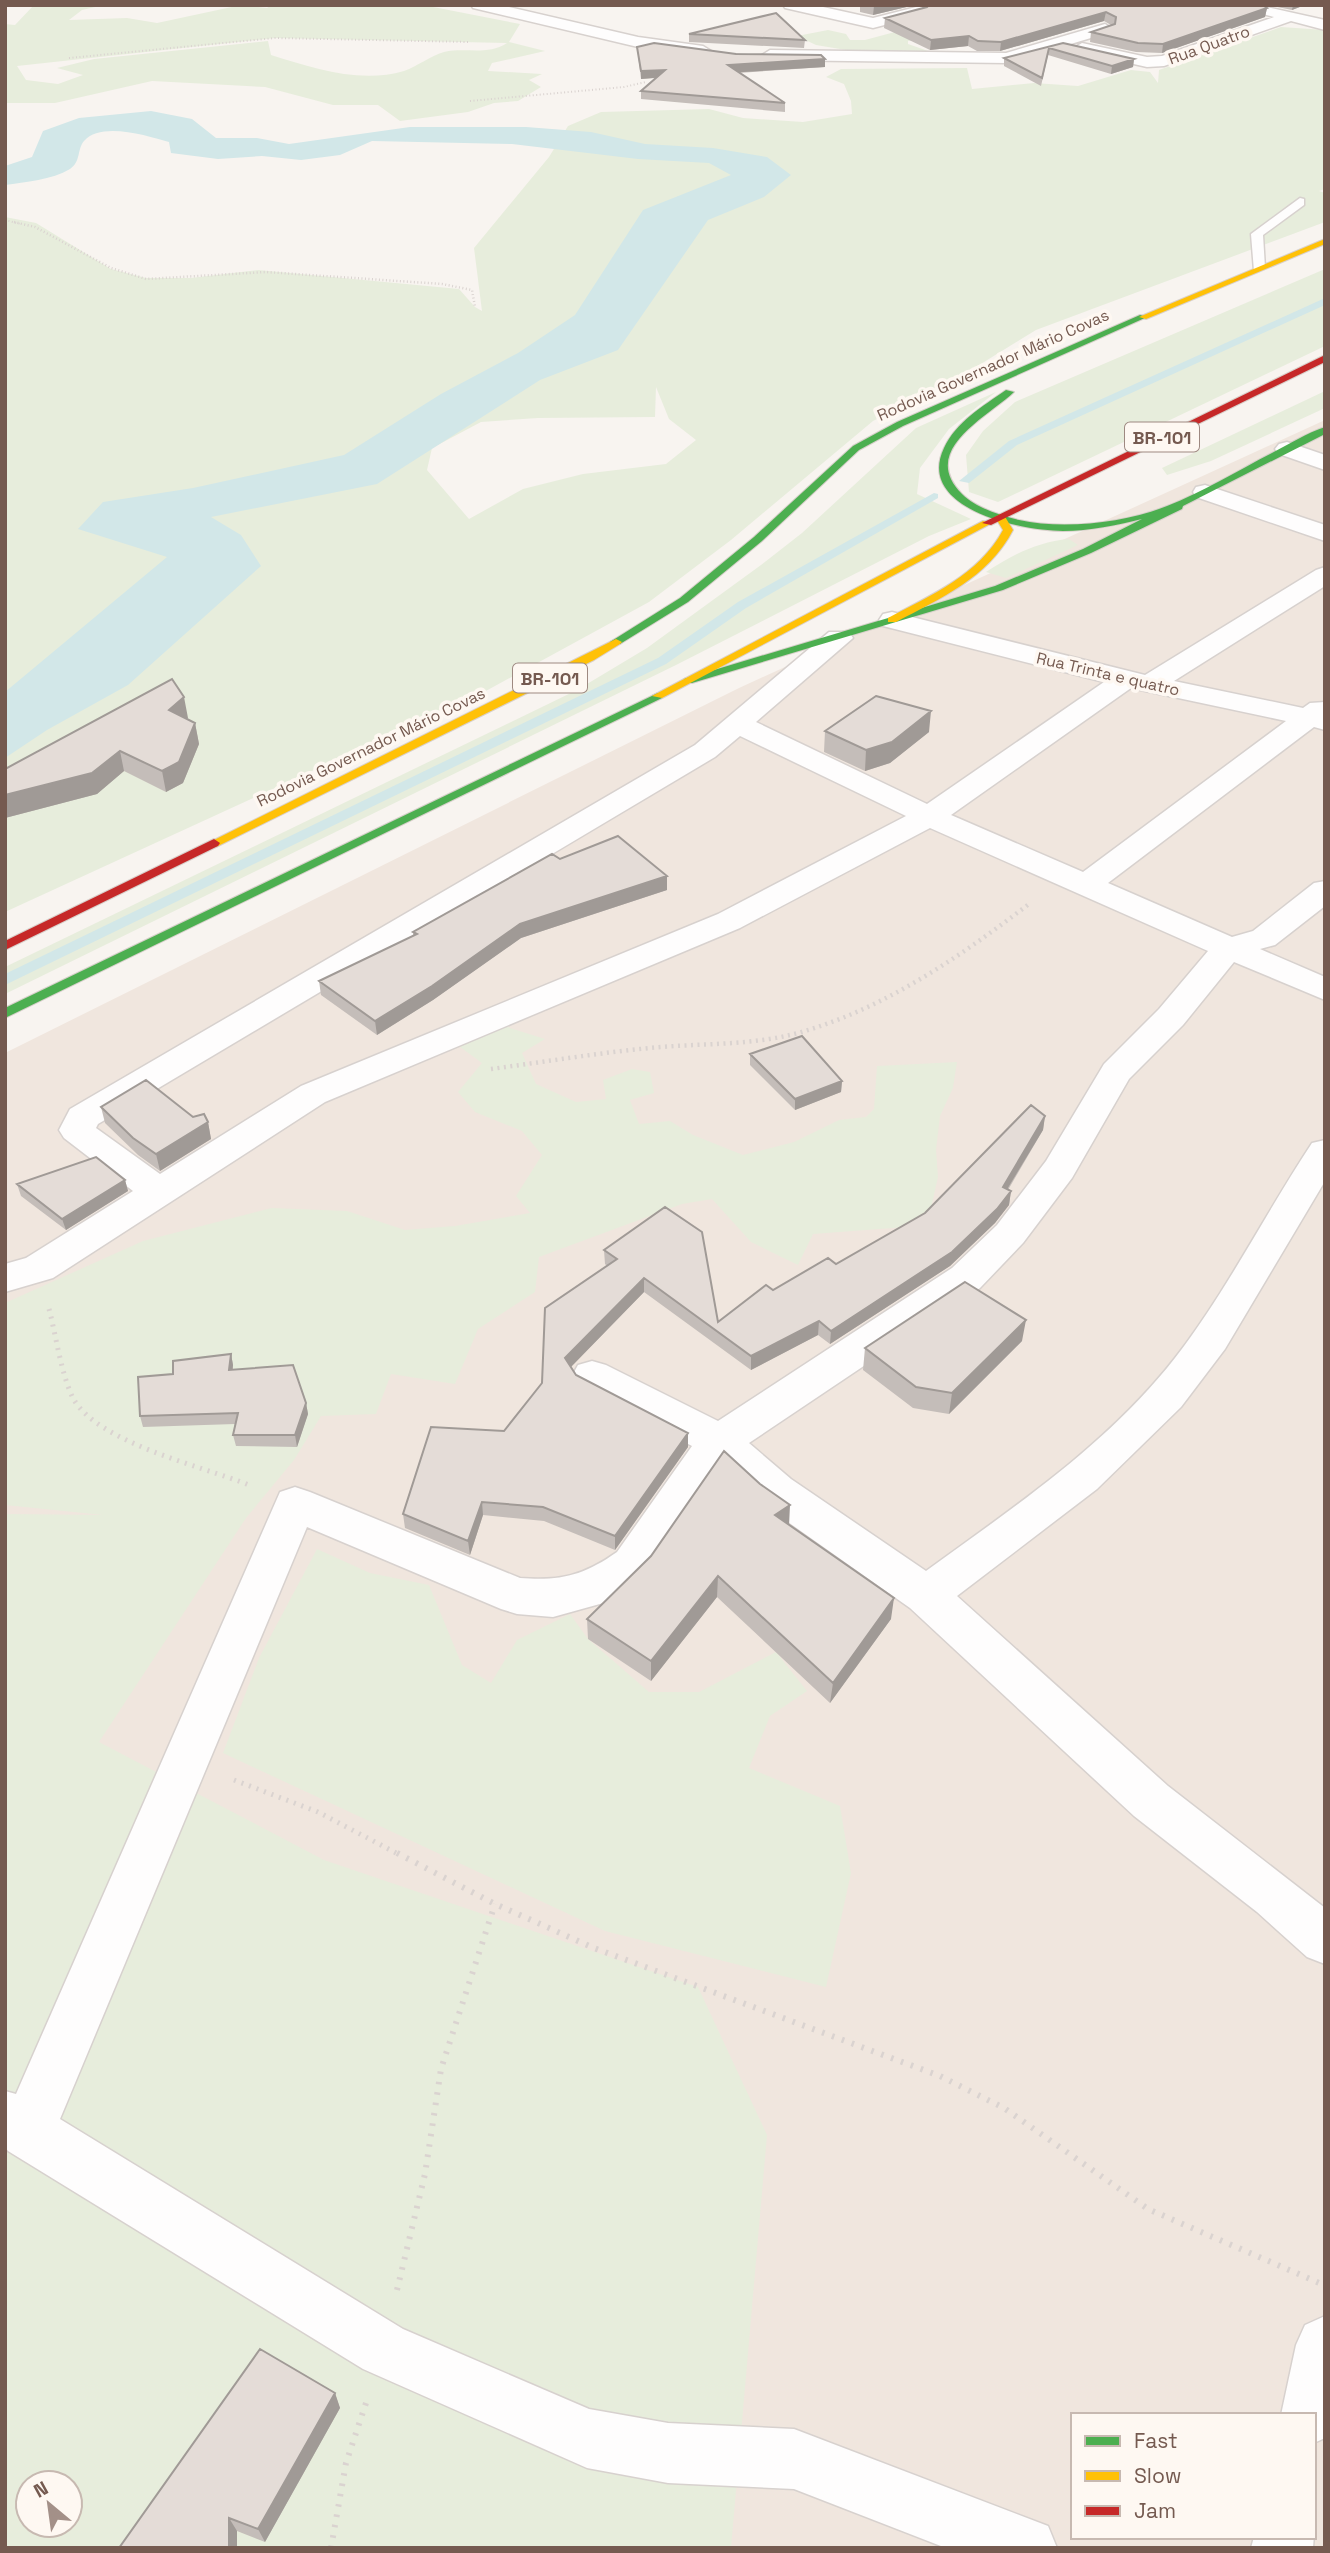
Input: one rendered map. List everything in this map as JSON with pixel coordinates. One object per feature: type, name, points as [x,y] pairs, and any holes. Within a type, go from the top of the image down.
[{"type":"main road","name":"Rodovia Governador Mário Covas","points":[[5,946],[590,658],[684,600],[758,539],[856,449],[900,424],[1325,241]]},
{"type":"main road","points":[[1058,355],[965,426],[946,453],[944,477],[949,488],[964,503],[1000,517],[1041,527],[1092,526],[1178,507]]},
{"type":"main road","name":"BR-101","points":[[5,1014],[688,681],[835,600],[1325,358]]},
{"type":"main road","points":[[688,681],[971,598],[1087,551],[1178,507],[1325,429]]},
{"type":"main road","points":[[892,620],[952,585],[997,551],[1006,540],[1008,530],[1000,517]]},
{"type":"street","points":[[479,5],[638,42],[723,53]]},
{"type":"street","points":[[790,5],[873,23],[920,11]]},
{"type":"street","points":[[1248,5],[1325,25]]},
{"type":"street","name":"Rua Quatro","points":[[1054,42],[1136,60],[1164,61],[1288,17]]},
{"type":"street","points":[[749,54],[1000,58],[1105,29]]},
{"type":"street","points":[[1287,449],[1325,463]]},
{"type":"street","points":[[1205,492],[1325,534]]},
{"type":"street","points":[[22,1273],[313,1094],[729,921],[929,816],[1138,682],[1325,575]]},
{"type":"street","points":[[971,598],[968,611],[972,621],[1001,649]]},
{"type":"street","name":"Rua Trinta e quatro","points":[[892,620],[1138,682],[1319,715]]},
{"type":"street","points":[[158,1191],[85,1139],[77,1130],[83,1117],[705,751],[839,638]]},
{"type":"street","points":[[1087,884],[1319,715]]},
{"type":"street","points":[[737,724],[929,816],[1325,990]]},
{"type":"street","points":[[1026,2548],[794,2459],[667,2453],[587,2438],[383,2349],[16,2125],[186,1768],[295,1504],[490,1588],[517,1596],[553,1599],[591,1589],[632,1565],[687,1483],[720,1441],[966,1279],[1010,1234],[1059,1169],[1116,1072],[1171,1017],[1228,948],[1264,938],[1325,890]]},
{"type":"street","points":[[926,1595],[1098,1463],[1167,1396],[1240,1292],[1297,1193],[1325,1152]]},
{"type":"street","points":[[592,1376],[720,1441],[776,1491],[926,1595],[1151,1801],[1275,1896],[1325,1940]]},
{"type":"street","points":[[1310,2413],[1325,2345]]},
{"type":"lane","points":[[1259,268],[1257,234],[1300,202]]},
{"type":"path","points":[[69,58],[275,38],[471,42]]},
{"type":"path","points":[[470,101],[490,97],[624,87],[654,81]]},
{"type":"path","points":[[5,220],[35,228],[111,268],[146,279],[266,272],[454,285],[472,290],[475,307]]},
{"type":"path","points":[[488,1070],[650,1048],[735,1043],[795,1034],[855,1012],[926,977],[1001,925]]},
{"type":"path","points":[[22,1273],[73,1397],[86,1415],[125,1442],[201,1466],[295,1504]]},
{"type":"path","points":[[186,1768],[253,1784],[318,1812],[495,1904],[594,1948],[940,2076],[1004,2108],[1148,2209],[1325,2285]]},
{"type":"path","points":[[331,2548],[346,2463],[383,2349],[425,2174],[442,2069],[495,1904]]},
{"type":"shaded area","points":[[151,111],[192,119],[216,138],[257,138],[289,144],[410,127],[526,127],[591,132],[645,144],[713,148],[767,157],[791,175],[764,197],[708,220],[618,350],[540,380],[377,484],[211,517],[241,535],[261,566],[128,685],[47,730],[5,758],[5,692],[167,557],[78,529],[103,502],[193,488],[344,455],[441,394],[518,353],[575,315],[643,210],[731,175],[709,163],[638,159],[512,144],[372,141],[340,155],[301,160],[262,156],[218,159],[171,153],[169,142],[113,131],[92,135],[84,141],[76,163],[63,173],[5,185],[5,166],[32,157],[43,131],[79,118]]},
{"type":"shaded area","points":[[1325,420],[1325,2548],[5,2548],[5,1053],[739,688]]},
{"type":"green space","points":[[34,5],[104,5],[82,10],[69,20],[127,18],[157,23],[241,5],[267,8],[271,5],[423,5],[520,24],[509,42],[545,51],[492,63],[488,71],[542,74],[529,80],[541,87],[518,101],[494,103],[468,112],[400,121],[378,105],[333,105],[265,87],[152,81],[55,103],[5,103],[5,24],[15,25]],"holes":[[[275,38],[507,43],[492,49],[444,52],[404,71],[371,76],[337,73],[271,55],[268,41],[94,59],[57,68],[83,75],[58,84],[26,80],[17,66]]]},
{"type":"green space","points":[[1281,27],[1325,30],[1325,189],[1319,191],[1325,193],[1325,222],[1036,330],[950,383],[873,421],[731,540],[649,602],[484,692],[5,912],[5,217],[36,223],[111,269],[146,278],[191,278],[258,270],[459,289],[482,311],[474,248],[549,157],[568,126],[601,112],[709,109],[743,118],[803,122],[852,114],[851,101],[844,84],[826,77],[841,69],[967,68],[972,89],[1034,83],[1078,86],[1131,70],[1150,72],[1158,83],[1159,70]],"holes":[[[656,387],[669,419],[696,440],[666,464],[583,474],[523,489],[469,519],[427,470],[432,448],[481,422],[538,418],[655,417]]]},
{"type":"green space","points":[[906,29],[925,39],[908,41],[908,44],[931,52],[846,50],[816,45],[797,36],[828,30],[846,34],[850,40],[865,40]]},
{"type":"green space","points":[[1325,269],[1325,346],[998,502],[969,492],[966,455],[983,431],[1015,402]]},
{"type":"green space","points":[[1325,391],[1325,408],[1211,461],[1167,475],[1162,468]]},
{"type":"green space","points":[[996,392],[949,429],[920,468],[917,494],[971,519],[929,536],[676,665],[5,994],[5,967],[577,690],[647,648],[802,533],[916,428]]},
{"type":"green space","points":[[1069,539],[1078,545],[1006,578],[986,572],[1026,550]]},
{"type":"green space","points":[[484,1012],[510,1028],[545,1039],[522,1053],[536,1084],[576,1102],[606,1099],[603,1080],[632,1069],[650,1072],[654,1093],[630,1100],[639,1124],[670,1121],[693,1135],[743,1155],[794,1142],[839,1120],[866,1117],[874,1109],[877,1066],[957,1062],[953,1088],[940,1116],[936,1150],[938,1177],[931,1208],[906,1227],[813,1234],[798,1265],[751,1242],[712,1199],[682,1204],[539,1257],[535,1292],[478,1329],[455,1384],[391,1374],[376,1414],[321,1416],[294,1460],[246,1518],[99,1742],[324,1860],[698,1987],[767,2135],[731,2548],[5,2548],[5,1514],[103,1515],[5,1505],[5,1303],[143,1241],[272,1208],[347,1211],[405,1230],[455,1226],[530,1213],[516,1196],[542,1155],[522,1131],[475,1112],[458,1092],[482,1063],[441,1033]]},
{"type":"green space","points":[[317,1549],[370,1573],[429,1585],[462,1665],[491,1683],[517,1640],[570,1614],[588,1639],[649,1692],[699,1692],[776,1652],[807,1691],[770,1716],[749,1768],[840,1806],[851,1873],[826,1987],[605,1931],[223,1753],[259,1658]]},
{"type":"building","points":[[929,5],[1262,5],[1267,8],[1163,44],[1138,43],[1091,32],[1115,24],[1116,17],[1106,12],[1001,42],[978,41],[969,36],[931,40],[885,18]]},
{"type":"building","points":[[776,13],[805,40],[689,34]]},
{"type":"building","points":[[654,43],[736,54],[821,55],[825,59],[728,65],[785,103],[641,91],[665,70],[641,71],[637,47]]},
{"type":"building","points":[[1063,43],[1134,59],[1112,66],[1049,48],[1042,78],[1004,58]]},
{"type":"building","points":[[172,679],[184,697],[169,710],[195,723],[179,762],[162,771],[120,751],[92,773],[5,795],[5,769]]},
{"type":"building","points":[[876,696],[931,711],[892,742],[866,750],[825,731]]},
{"type":"building","points":[[618,836],[667,876],[520,924],[432,986],[375,1021],[319,981],[417,934],[413,932],[552,854],[560,859]]},
{"type":"building","points":[[802,1036],[842,1081],[795,1099],[750,1054]]},
{"type":"building","points":[[146,1080],[193,1117],[204,1114],[208,1122],[156,1154],[133,1138],[101,1107]]},
{"type":"building","points":[[1031,1105],[1045,1116],[1003,1187],[1011,1191],[997,1209],[952,1252],[831,1331],[819,1321],[751,1356],[644,1278],[565,1358],[576,1375],[688,1433],[615,1536],[543,1507],[482,1502],[468,1541],[403,1514],[431,1427],[504,1431],[542,1383],[545,1308],[617,1259],[604,1250],[665,1207],[702,1232],[718,1322],[766,1285],[773,1290],[828,1258],[836,1264],[925,1213]]},
{"type":"building","points":[[96,1157],[125,1180],[62,1219],[17,1184]]},
{"type":"building","points":[[965,1282],[1026,1320],[952,1393],[916,1387],[865,1348]]},
{"type":"building","points":[[231,1354],[229,1370],[293,1365],[306,1403],[295,1435],[233,1435],[238,1413],[140,1416],[138,1377],[173,1374],[173,1361]]},
{"type":"building","points":[[724,1451],[760,1484],[790,1505],[775,1515],[894,1598],[833,1683],[718,1576],[651,1661],[587,1619],[651,1556]]},
{"type":"building","points":[[260,2349],[335,2393],[258,2529],[229,2518],[229,2548],[119,2548]]},
{"type":"waterway","points":[[965,481],[1013,443],[1325,301]]},
{"type":"waterway","points":[[5,980],[662,661],[742,605],[934,496]]},
{"type":"traffic: fast","points":[[616,642],[684,600],[758,539],[856,448],[900,424],[1143,317]]},
{"type":"traffic: fast","points":[[1009,392],[966,425],[947,451],[943,470],[949,487],[962,500],[1002,518],[1024,524],[1062,528],[1106,524],[1178,507]]},
{"type":"traffic: fast","points":[[688,681],[999,588],[1087,551],[1325,430]]},
{"type":"traffic: fast","points":[[5,1014],[658,696]]},
{"type":"traffic: slow","points":[[1143,317],[1325,241]]},
{"type":"traffic: slow","points":[[892,620],[958,584],[988,560],[1000,546],[1008,530],[1000,517]]},
{"type":"traffic: slow","points":[[658,696],[987,523]]},
{"type":"traffic: slow","points":[[214,843],[590,658],[616,642]]},
{"type":"traffic: jam","points":[[987,523],[1325,358]]},
{"type":"traffic: jam","points":[[5,946],[214,843]]}]
